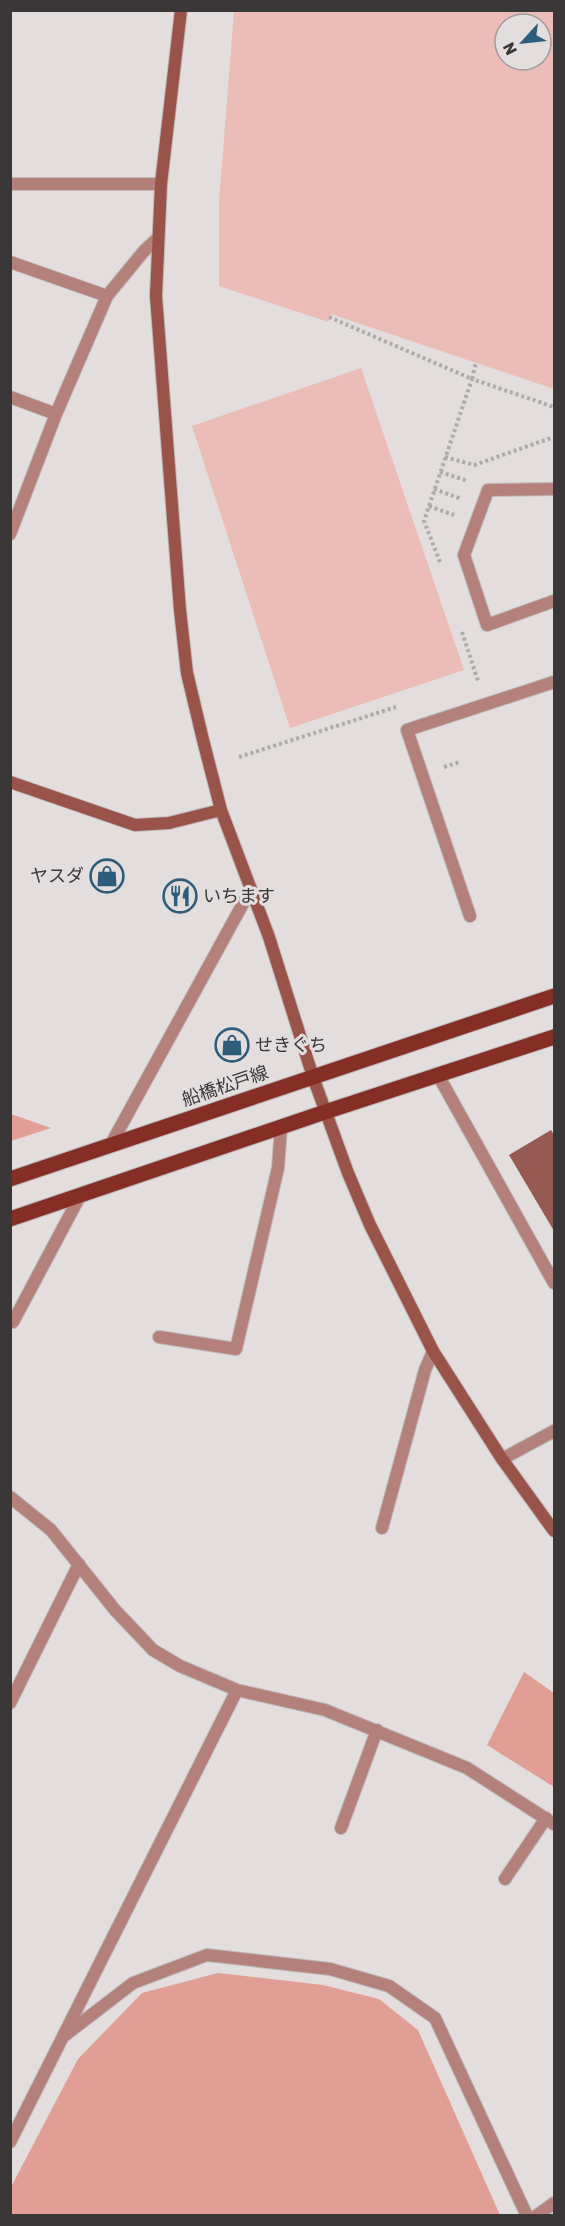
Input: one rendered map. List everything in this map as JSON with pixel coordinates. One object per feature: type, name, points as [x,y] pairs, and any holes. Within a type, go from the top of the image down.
[{"type":"main road","name":"船橋松戸線","points":[[10,1179],[555,996]]},
{"type":"main road","points":[[10,1219],[555,1037]]},
{"type":"street","points":[[181,10],[161,184],[156,296],[161,384],[187,673],[222,810],[269,937],[313,1077],[348,1173],[370,1224],[433,1351],[502,1459],[555,1531]]},
{"type":"street","points":[[10,184],[161,184]]},
{"type":"street","points":[[10,534],[56,414],[107,296],[144,251],[158,239]]},
{"type":"street","points":[[10,262],[107,296]]},
{"type":"street","points":[[10,397],[56,414]]},
{"type":"street","points":[[555,489],[488,490],[464,555],[487,626],[555,601]]},
{"type":"street","points":[[470,916],[407,730],[555,682]]},
{"type":"street","points":[[10,782],[135,825],[169,823],[222,810]]},
{"type":"street","points":[[110,1146],[251,889]]},
{"type":"street","points":[[438,1075],[555,1283]]},
{"type":"street","points":[[159,1337],[236,1348],[278,1168],[281,1127]]},
{"type":"street","points":[[13,1322],[80,1196]]},
{"type":"street","points":[[382,1528],[425,1370],[433,1351]]},
{"type":"street","points":[[502,1459],[555,1431]]},
{"type":"street","points":[[10,1497],[51,1530],[115,1610],[153,1650],[180,1666],[237,1690],[325,1710],[467,1768],[550,1821],[505,1879]]},
{"type":"street","points":[[10,1703],[79,1564]]},
{"type":"street","points":[[10,2142],[237,1690]]},
{"type":"street","points":[[341,1828],[376,1730]]},
{"type":"street","points":[[64,2036],[133,1983],[207,1955],[330,1969],[389,1986],[435,2018],[527,2216]]},
{"type":"street","points":[[536,2216],[555,2203]]},
{"type":"path","points":[[329,317],[472,379],[476,362]]},
{"type":"path","points":[[445,457],[474,465],[555,437]]},
{"type":"path","points":[[440,472],[473,483]]},
{"type":"path","points":[[434,489],[466,500]]},
{"type":"path","points":[[429,506],[462,518]]},
{"type":"path","points":[[239,757],[398,706]]},
{"type":"path","points":[[437,770],[460,762]]},
{"type":"shaded area","points":[[234,11],[554,11],[554,389],[331,314],[328,322],[219,286],[219,202]]},
{"type":"shaded area","points":[[361,368],[464,670],[290,728],[192,426]]},
{"type":"shaded area","points":[[11,1114],[51,1128],[11,1141]]},
{"type":"shaded area","points":[[524,1672],[554,1693],[554,1787],[487,1745]]},
{"type":"shaded area","points":[[218,1973],[323,1985],[379,1999],[418,2030],[500,2215],[11,2215],[11,2187],[78,2059],[142,1993]]},
{"type":"building","points":[[551,1130],[554,1135],[554,1231],[509,1155]]},
{"type":"place","name":"ヤスダ","points":[[107,876]]},
{"type":"place","name":"いちます","points":[[180,896]]},
{"type":"place","name":"せきぐち","points":[[232,1045]]}]
